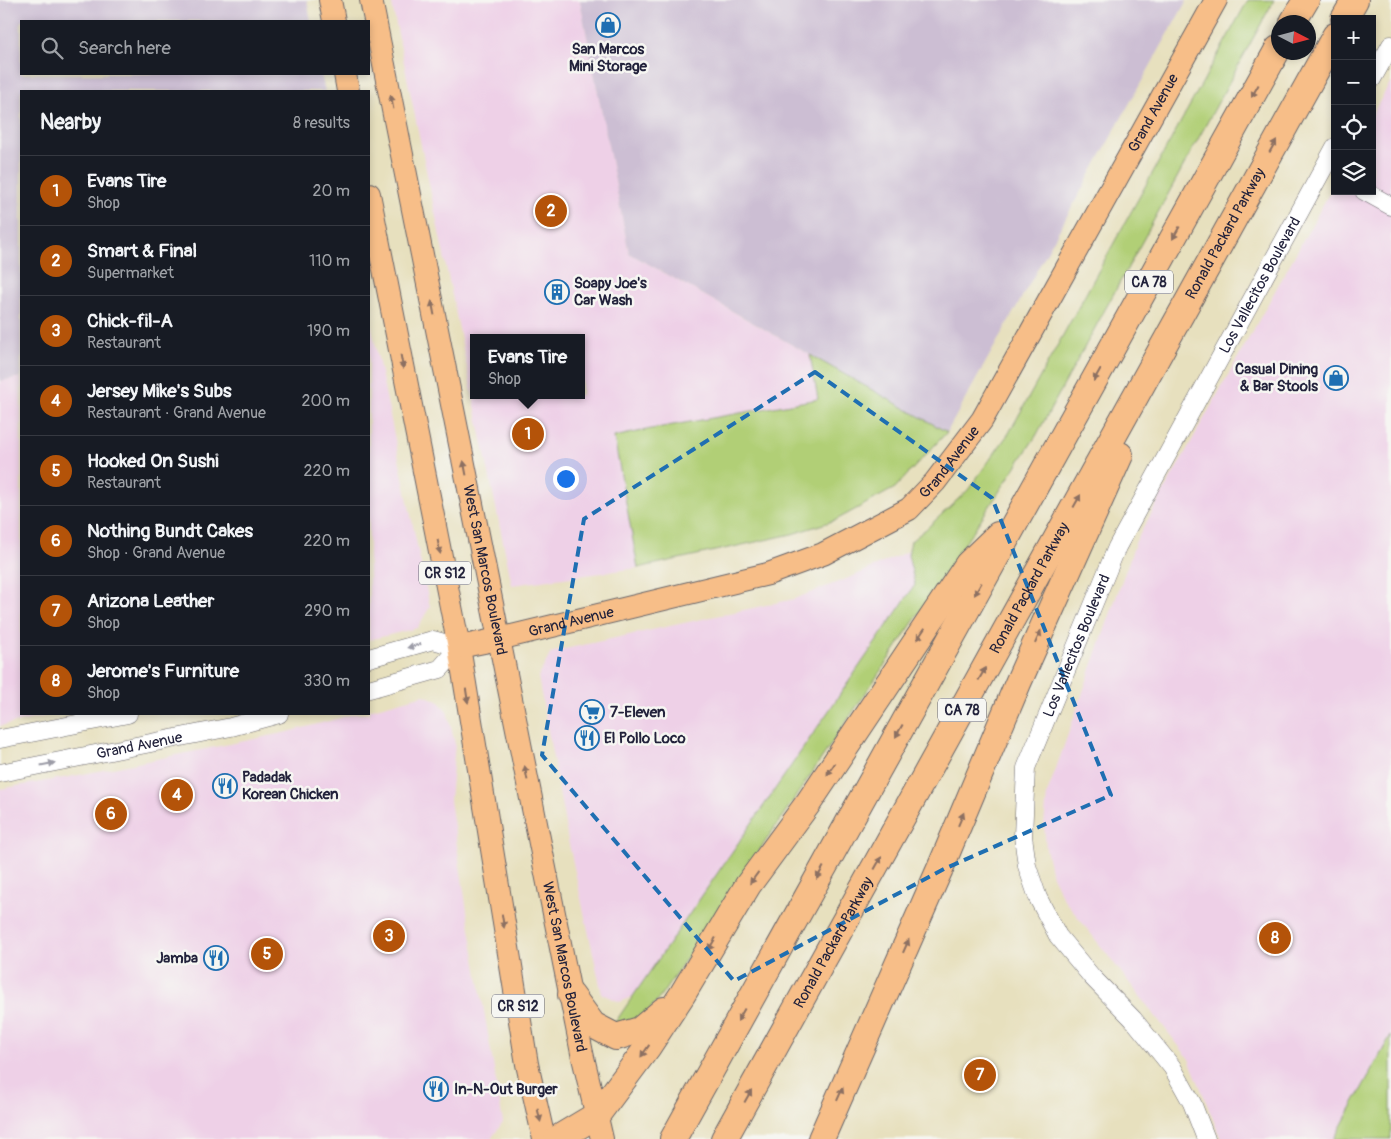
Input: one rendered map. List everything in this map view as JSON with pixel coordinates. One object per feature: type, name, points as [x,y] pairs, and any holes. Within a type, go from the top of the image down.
[{"type":"highway","points":[[1297,15],[1306,0]]},
{"type":"highway","points":[[1346,15],[1355,0]]},
{"type":"highway","name":"Ronald Packard Parkway","points":[[724,1139],[866,885],[1198,280],[1331,43]]},
{"type":"highway","name":"CA 78","points":[[673,1139],[1271,60]]},
{"type":"highway","points":[[821,1139],[942,864],[1018,683],[1198,280]]},
{"type":"highway","points":[[556,1139],[600,1127],[647,1048],[682,996],[748,885],[809,802],[968,564],[1018,516]]},
{"type":"highway","points":[[571,995],[593,1025],[616,1037],[640,1030],[682,996]]},
{"type":"main road","points":[[330,0],[334,20]]},
{"type":"main road","name":"West San Marcos Boulevard","points":[[371,0],[582,1053],[600,1127]]},
{"type":"main road","name":"Grand Avenue","points":[[459,647],[768,574],[823,554],[909,509],[935,482],[982,420],[1216,0]]},
{"type":"main road","points":[[345,75],[348,90]]},
{"type":"main road","name":"CR S12","points":[[370,199],[459,647],[527,1064],[544,1139]]},
{"type":"street","points":[[1376,72],[1391,46]]},
{"type":"street","name":"Los Vallecitos Boulevard","points":[[1206,1139],[1192,1103],[1172,1067],[1133,1019],[1092,977],[1058,936],[1038,898],[1027,866],[1023,836],[1026,768],[1117,547],[1329,172],[1334,150]]},
{"type":"street","points":[[1371,195],[1391,206]]},
{"type":"street","name":"Grand Avenue","points":[[370,658],[433,640],[459,647]]},
{"type":"street","points":[[370,689],[440,669],[459,647]]},
{"type":"street","points":[[0,738],[123,715]]},
{"type":"street","name":"Grand Avenue","points":[[0,774],[230,727],[275,715]]},
{"type":"highlighted area","points":[[815,372],[992,498],[1111,795],[944,869],[734,981],[542,755],[584,519]]},
{"type":"shaded area","points":[[0,0],[307,0],[311,20],[20,20],[20,75],[321,75],[325,90],[20,90],[20,377],[0,381]]},
{"type":"shaded area","points":[[391,0],[580,0],[629,253],[810,355],[818,399],[614,437],[638,568],[512,585],[474,399],[585,399],[585,334],[470,334],[470,382]]},
{"type":"shaded area","points":[[580,0],[1187,0],[947,432],[629,253]]},
{"type":"shaded area","points":[[1391,81],[1391,1035],[1334,1139],[1221,1139],[1189,1059],[1063,898],[1052,876],[1046,848],[1044,825],[1047,794],[1136,541],[1331,190],[1331,195],[1376,195],[1376,108]]},
{"type":"shaded area","points":[[370,320],[430,607],[417,628],[370,640]]},
{"type":"shaded area","points":[[20,377],[20,715],[50,715],[0,726],[0,381]]},
{"type":"shaded area","points":[[909,551],[908,555],[915,585],[633,996],[620,1002],[602,994],[568,840],[538,677],[551,653],[794,599],[854,576]]},
{"type":"shaded area","points":[[424,695],[438,701],[447,711],[455,744],[450,800],[503,1122],[491,1139],[0,1139],[0,789],[69,777],[288,732],[351,715],[370,715],[370,710]]},
{"type":"green space","points":[[1248,0],[1274,0],[1036,436],[888,660],[661,996],[640,1021],[614,1024],[915,585],[908,555],[911,541],[968,490],[1009,433]]},
{"type":"green space","points":[[810,355],[947,432],[895,488],[836,520],[792,534],[638,568],[614,437],[818,399]]},
{"type":"green space","points":[[1391,1035],[1391,1139],[1334,1139]]},
{"type":"place","name":"San Marcos Mini Storage","points":[[608,25]]},
{"type":"place","name":"Smart & Final","points":[[551,211]]},
{"type":"place","name":"Soapy Joe's Car Wash","points":[[557,292]]},
{"type":"place","name":"Casual Dining & Bar Stools","points":[[1336,378]]},
{"type":"place","name":"Evans Tire","points":[[528,434]]},
{"type":"place","name":"7-Eleven","points":[[592,712]]},
{"type":"place","name":"El Pollo Loco","points":[[587,738]]},
{"type":"place","name":"Padadak Korean Chicken","points":[[225,786]]},
{"type":"place","name":"Jersey Mike's Subs","points":[[177,795]]},
{"type":"place","name":"Nothing Bundt Cakes","points":[[111,814]]},
{"type":"place","name":"Chick-fil-A","points":[[389,936]]},
{"type":"place","name":"Jerome's Furniture","points":[[1275,938]]},
{"type":"place","name":"Hooked On Sushi","points":[[267,954]]},
{"type":"place","name":"Jamba","points":[[216,958]]},
{"type":"place","name":"Arizona Leather","points":[[980,1075]]},
{"type":"place","name":"In-N-Out Burger","points":[[436,1089]]}]
